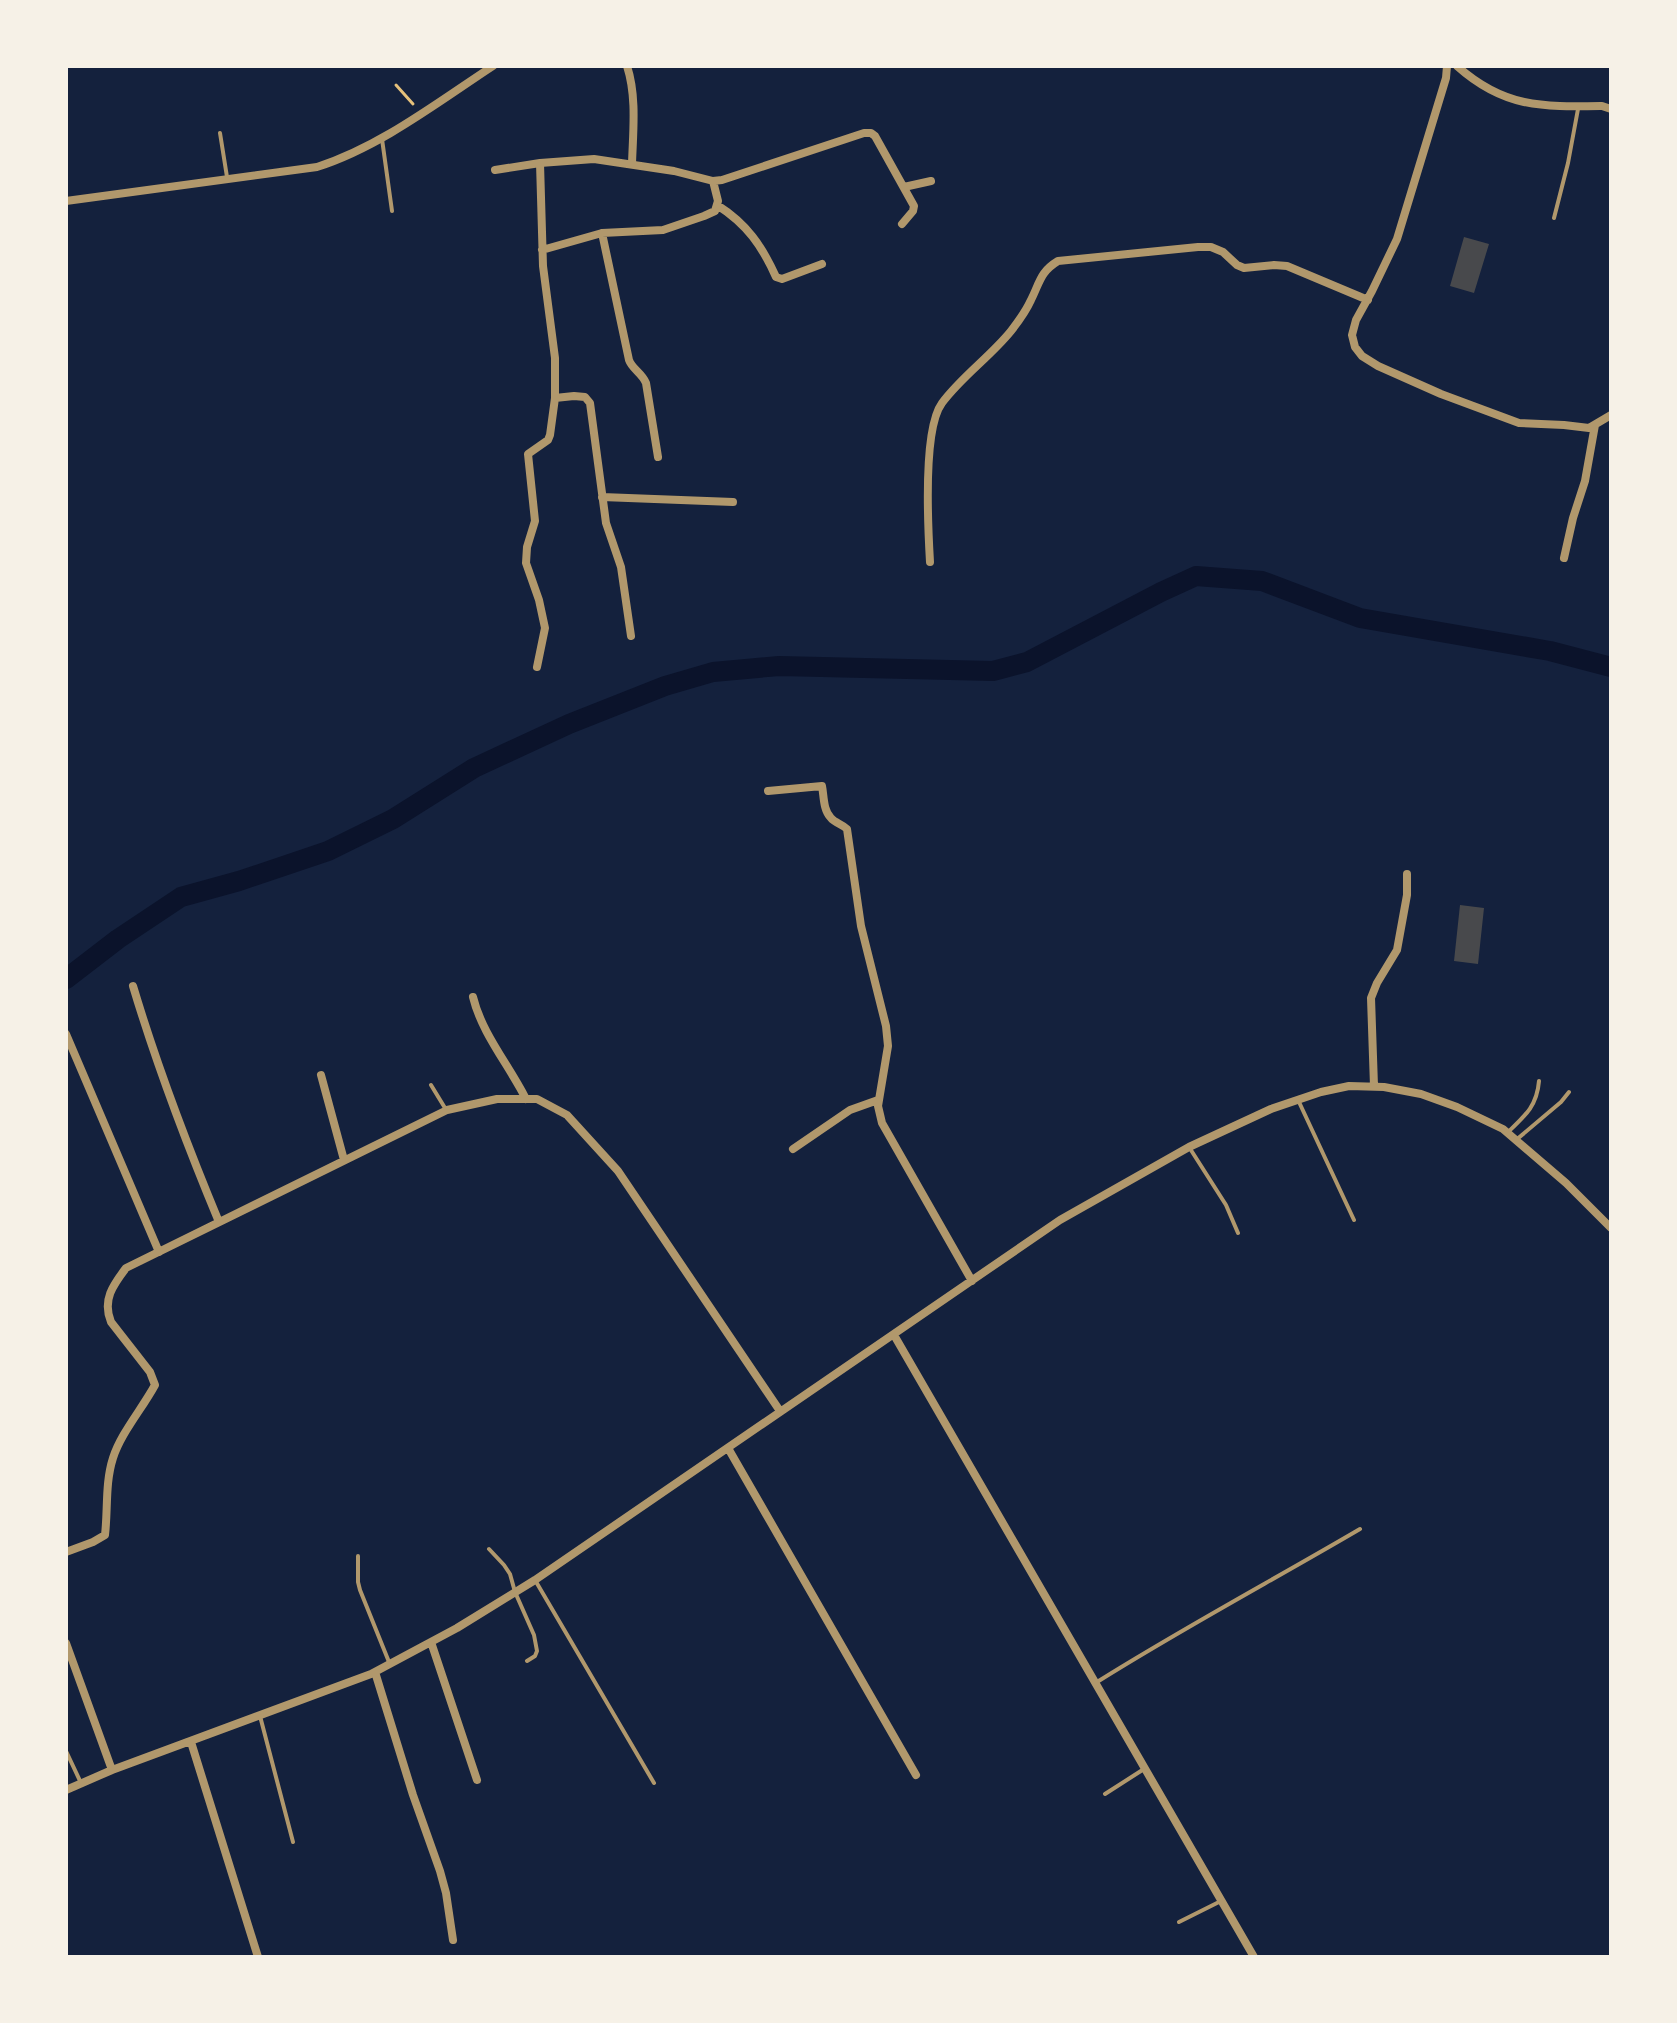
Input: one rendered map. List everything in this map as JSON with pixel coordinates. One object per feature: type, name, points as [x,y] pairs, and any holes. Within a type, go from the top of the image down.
[{"type":"street","points":[[66,201],[317,167],[382,137],[493,66]]},
{"type":"street","points":[[627,66],[634,107],[632,164]]},
{"type":"street","points":[[1447,66],[1397,239],[1356,320],[1352,341],[1362,356],[1378,366],[1519,423],[1589,428],[1611,415]]},
{"type":"street","points":[[1457,66],[1481,85],[1514,101],[1611,109]]},
{"type":"street","points":[[495,170],[594,159],[674,171],[713,181],[871,133],[914,206],[902,224]]},
{"type":"street","points":[[537,667],[545,628],[526,563],[535,521],[528,454],[548,440],[555,398],[555,358],[542,250],[540,163]]},
{"type":"street","points":[[542,250],[602,233],[652,232],[674,228],[704,216],[715,211],[717,205],[713,181]]},
{"type":"street","points":[[904,187],[931,181]]},
{"type":"street","points":[[717,205],[746,228],[764,250],[776,277],[782,279],[822,264]]},
{"type":"street","points":[[602,233],[629,360],[646,383],[658,457]]},
{"type":"street","points":[[930,562],[927,509],[929,468],[933,427],[939,406],[1011,331],[1031,302],[1039,280],[1048,267],[1058,261],[1211,247],[1244,268],[1287,266],[1368,300]]},
{"type":"street","points":[[555,398],[574,396],[588,399],[606,523],[621,567],[631,636]]},
{"type":"street","points":[[1564,558],[1585,481],[1595,425]]},
{"type":"street","points":[[602,497],[733,502]]},
{"type":"street","points":[[768,791],[822,786],[831,818],[847,829],[861,926],[886,1026],[888,1046],[878,1100],[882,1123],[972,1281]]},
{"type":"street","points":[[1374,1086],[1371,998],[1397,950],[1407,895],[1407,874]]},
{"type":"street","points":[[133,986],[190,1152],[219,1222]]},
{"type":"street","points":[[473,997],[484,1026],[526,1099]]},
{"type":"street","points":[[66,1034],[159,1252]]},
{"type":"street","points":[[321,1075],[344,1160]]},
{"type":"street","points":[[66,1790],[375,1672],[431,1642],[535,1580],[1060,1220],[1189,1147],[1298,1099],[1349,1086],[1374,1086],[1421,1094],[1457,1107],[1516,1140],[1566,1183],[1611,1228]]},
{"type":"street","points":[[66,1552],[105,1535],[106,1495],[112,1460],[155,1385],[150,1372],[108,1314],[108,1295],[126,1268],[447,1110],[497,1099],[537,1099],[567,1115],[618,1171],[780,1411]]},
{"type":"street","points":[[793,1149],[850,1110],[878,1100]]},
{"type":"street","points":[[894,1335],[1254,1957]]},
{"type":"street","points":[[728,1448],[916,1775]]},
{"type":"street","points":[[431,1642],[477,1780]]},
{"type":"street","points":[[66,1643],[112,1770]]},
{"type":"street","points":[[375,1672],[440,1871],[453,1940]]},
{"type":"street","points":[[191,1742],[258,1957]]},
{"type":"lane","points":[[1554,218],[1578,106]]},
{"type":"lane","points":[[220,133],[227,179]]},
{"type":"lane","points":[[382,137],[392,211]]},
{"type":"lane","points":[[1507,1133],[1536,1101],[1539,1081]]},
{"type":"lane","points":[[431,1085],[447,1110]]},
{"type":"lane","points":[[1516,1140],[1569,1092]]},
{"type":"lane","points":[[1298,1099],[1354,1220]]},
{"type":"lane","points":[[1189,1147],[1226,1205],[1238,1233]]},
{"type":"lane","points":[[1095,1683],[1360,1529]]},
{"type":"lane","points":[[489,1549],[507,1570],[528,1619],[536,1645],[535,1656],[527,1661]]},
{"type":"lane","points":[[358,1556],[360,1590],[390,1664]]},
{"type":"lane","points":[[535,1580],[654,1783]]},
{"type":"lane","points":[[260,1716],[293,1842]]},
{"type":"lane","points":[[66,1751],[81,1783]]},
{"type":"lane","points":[[1105,1794],[1146,1768]]},
{"type":"lane","points":[[1179,1922],[1221,1901]]},
{"type":"path","points":[[396,85],[420,113]]},
{"type":"building","points":[[1464,237],[1489,244],[1474,293],[1450,286]]},
{"type":"building","points":[[1460,905],[1484,908],[1478,964],[1454,961]]},
{"type":"waterway","points":[[66,979],[181,897],[328,851],[393,819],[474,768],[569,724],[665,686],[713,672],[779,666],[993,671],[1027,662],[1196,576],[1262,581],[1360,618],[1550,651],[1611,667]]}]
